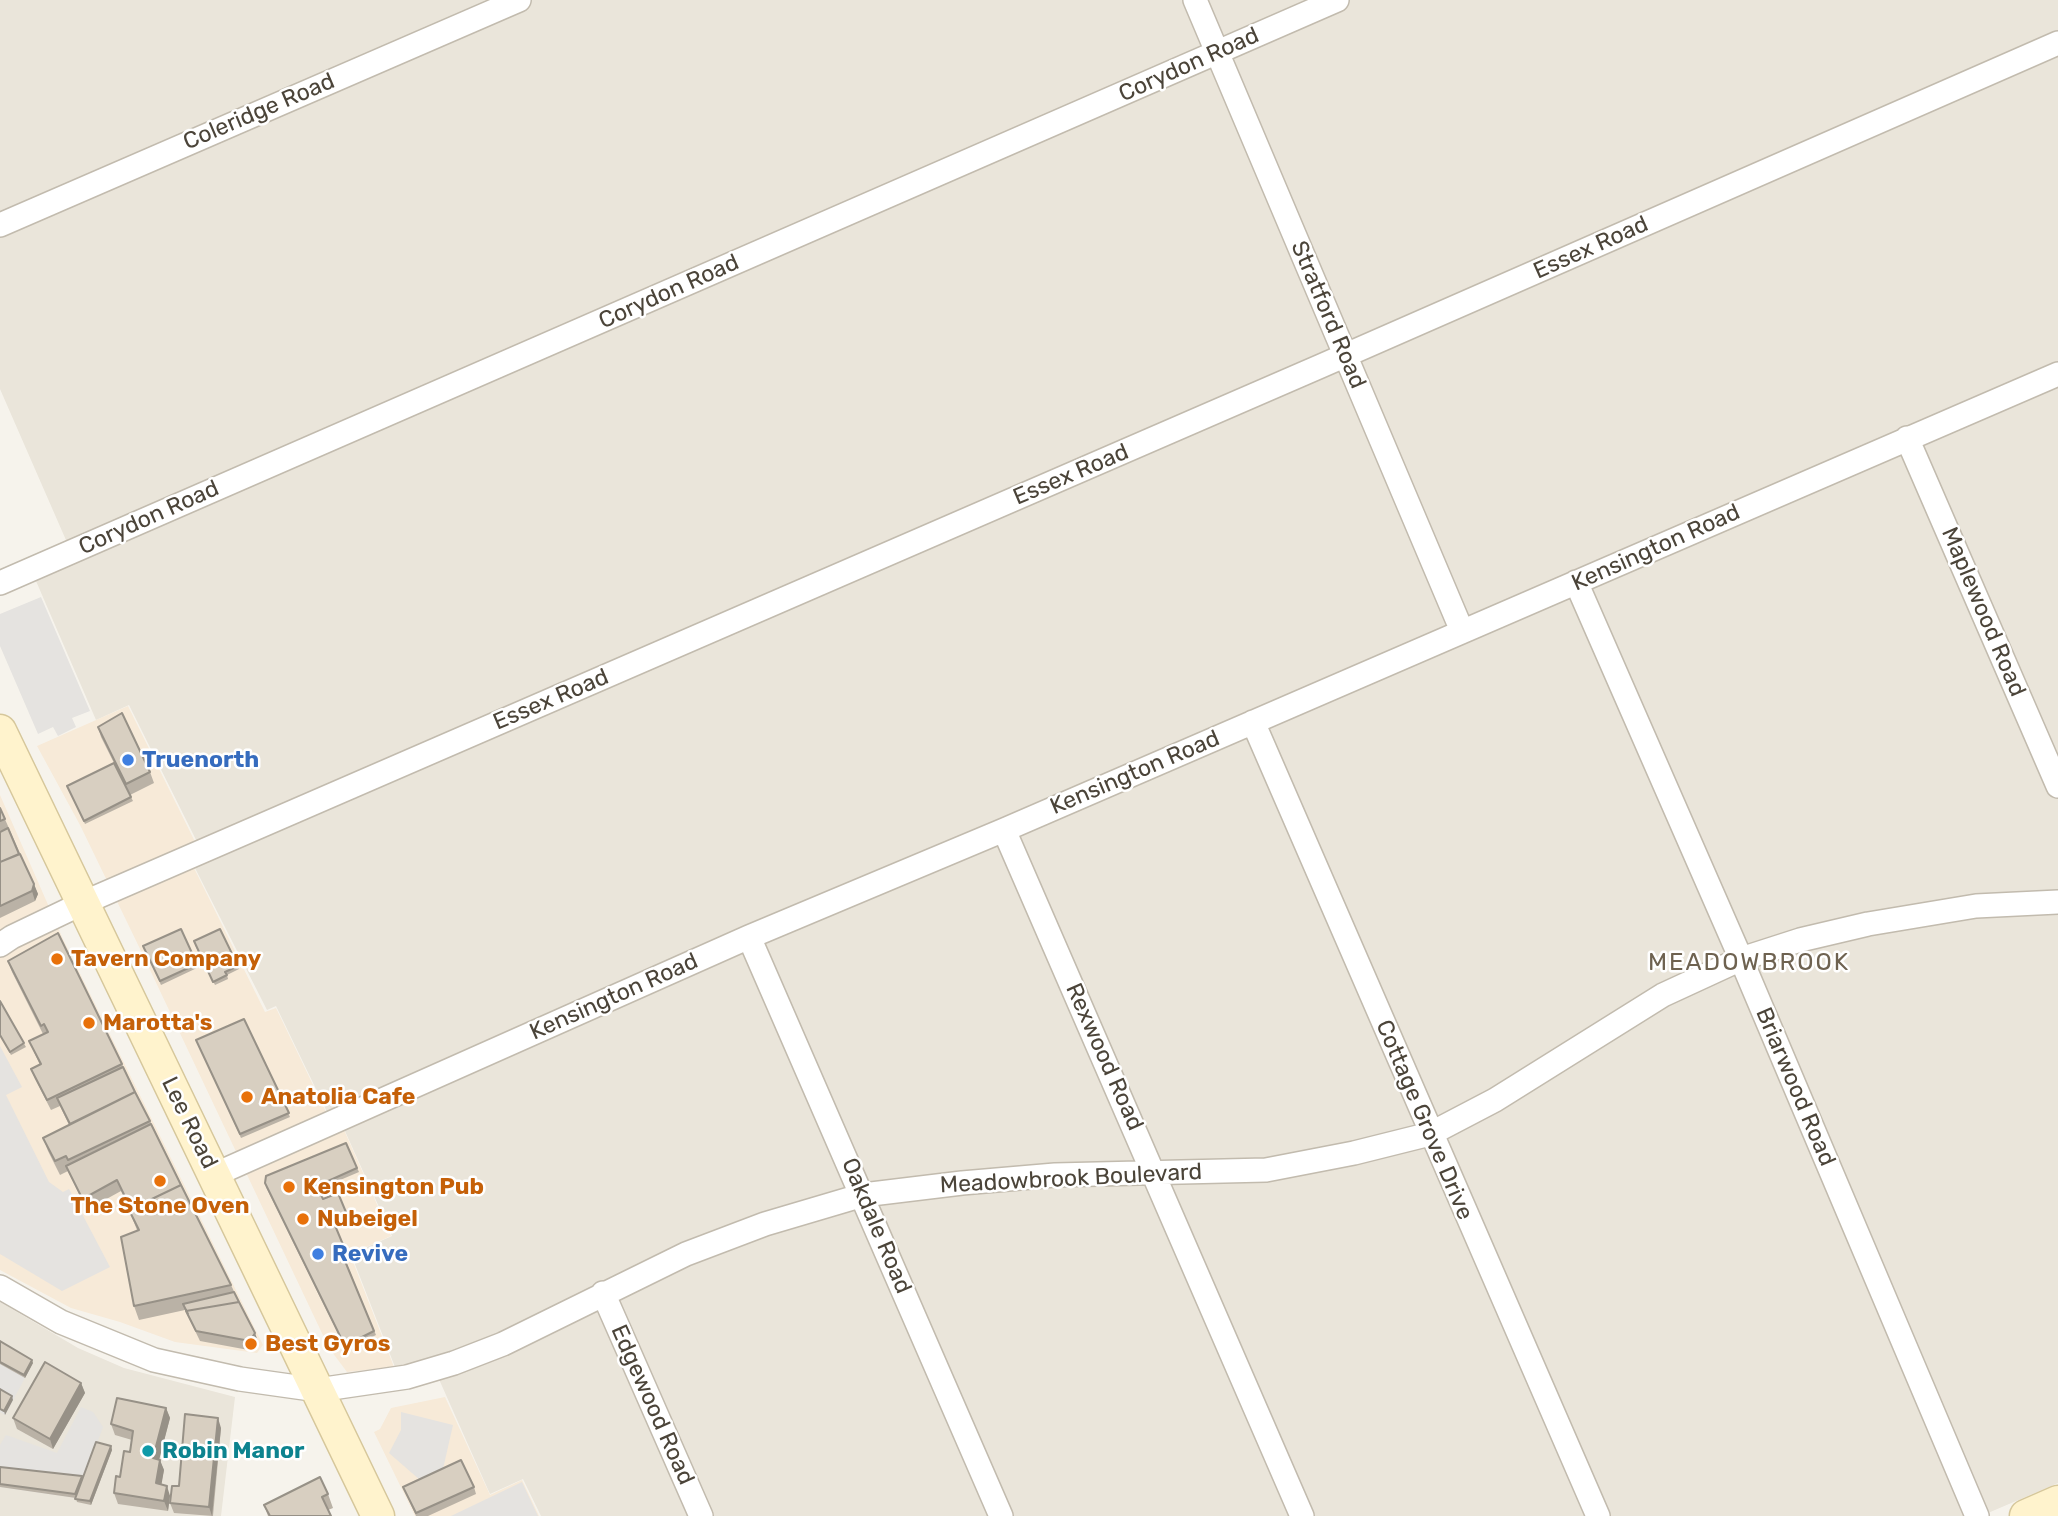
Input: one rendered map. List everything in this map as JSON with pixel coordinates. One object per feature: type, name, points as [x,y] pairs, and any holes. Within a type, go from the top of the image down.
[{"type":"main road","name":"Lee Road","points":[[0,731],[378,1516]]},
{"type":"main road","points":[[2026,1516],[2058,1502]]},
{"type":"street","name":"Coleridge Road","points":[[0,225],[519,0]]},
{"type":"street","name":"Stratford Road","points":[[1195,0],[1462,631]]},
{"type":"street","name":"Corydon Road","points":[[0,583],[1338,0]]},
{"type":"street","name":"Essex Road","points":[[0,945],[83,903],[1345,356],[2058,43]]},
{"type":"street","name":"Kensington Road","points":[[214,1175],[749,937],[1004,830],[2058,373]]},
{"type":"street","name":"Maplewood Road","points":[[1907,438],[2058,786]]},
{"type":"street","name":"Briarwood Road","points":[[1576,582],[1741,960],[1977,1516]]},
{"type":"street","name":"Cottage Grove Drive","points":[[1253,722],[1598,1516]]},
{"type":"street","name":"Rexwood Road","points":[[1004,830],[1303,1516]]},
{"type":"street","name":"Meadowbrook Boulevard","points":[[0,1287],[83,1332],[154,1360],[318,1391],[407,1377],[503,1344],[686,1254],[765,1224],[863,1195],[962,1182],[1055,1175],[1266,1170],[1354,1153],[1430,1134],[1495,1100],[1663,995],[1741,960],[1800,940],[1868,924],[1976,906],[2058,902]]},
{"type":"street","name":"Oakdale Road","points":[[749,937],[1001,1516]]},
{"type":"street","name":"Edgewood Road","points":[[603,1293],[701,1516]]},
{"type":"shaded area","points":[[0,0],[2058,0],[2058,1483],[1981,1516],[541,1516],[523,1479],[490,1494],[430,1359],[395,1367],[351,1254],[392,1236],[336,1111],[328,1114],[276,1006],[267,1010],[195,868],[207,862],[129,705],[96,720],[36,581],[76,563],[0,389]]},
{"type":"shaded area","points":[[41,597],[90,711],[72,718],[76,727],[58,736],[53,727],[38,734],[0,646],[0,614]]},
{"type":"shaded area","points":[[128,706],[205,862],[194,868],[265,1012],[276,1008],[327,1114],[336,1112],[391,1236],[350,1254],[394,1367],[347,1372],[329,1348],[80,825],[37,746]]},
{"type":"shaded area","points":[[0,795],[63,939],[263,1345],[257,1353],[175,1342],[71,1308],[0,1270]]},
{"type":"shaded area","points":[[0,1046],[22,1087],[6,1095],[49,1182],[63,1192],[69,1189],[110,1267],[62,1291],[0,1254]]},
{"type":"shaded area","points":[[0,1302],[78,1348],[124,1368],[235,1397],[221,1516],[0,1516]]},
{"type":"shaded area","points":[[0,1344],[33,1363],[5,1415],[0,1412]]},
{"type":"shaded area","points":[[445,1397],[490,1495],[522,1480],[539,1516],[415,1516],[374,1432],[380,1429],[391,1408]]},
{"type":"shaded area","points":[[81,1407],[93,1412],[103,1427],[77,1498],[0,1487],[0,1445],[6,1435],[57,1453]]},
{"type":"shaded area","points":[[401,1412],[453,1425],[443,1469],[420,1480],[389,1453],[401,1430]]},
{"type":"shaded area","points":[[522,1482],[538,1516],[451,1516]]},
{"type":"building","name":"Truenorth","points":[[122,713],[150,772],[126,784],[98,727]]},
{"type":"building","points":[[114,763],[131,797],[84,821],[67,786]]},
{"type":"building","points":[[0,808],[5,819],[0,821]]},
{"type":"building","points":[[8,828],[19,854],[0,862],[0,832]]},
{"type":"building","points":[[20,854],[34,884],[32,891],[0,906],[0,862]]},
{"type":"building","points":[[181,929],[197,964],[160,981],[143,946]]},
{"type":"building","points":[[220,929],[238,966],[213,982],[194,941]]},
{"type":"building","points":[[58,933],[122,1064],[47,1100],[31,1069],[41,1064],[29,1041],[48,1032],[44,1024],[41,1026],[8,961]]},
{"type":"building","points":[[0,1001],[24,1043],[10,1052],[0,1035]]},
{"type":"building","points":[[244,1019],[289,1113],[240,1134],[196,1040]]},
{"type":"building","points":[[123,1067],[135,1092],[70,1124],[57,1098]]},
{"type":"building","points":[[135,1092],[150,1121],[68,1160],[66,1156],[55,1161],[43,1138]]},
{"type":"building","points":[[151,1124],[181,1185],[131,1209],[117,1180],[88,1196],[81,1196],[66,1166]]},
{"type":"building","points":[[346,1143],[357,1168],[317,1186],[323,1199],[338,1193],[348,1217],[334,1223],[344,1247],[340,1249],[374,1331],[348,1344],[343,1342],[265,1183],[266,1176]]},
{"type":"building","points":[[181,1185],[231,1285],[134,1306],[121,1237],[139,1230],[129,1210]]},
{"type":"building","points":[[234,1292],[239,1302],[186,1311],[183,1304]]},
{"type":"building","points":[[239,1302],[255,1333],[250,1341],[196,1331],[186,1311]]},
{"type":"building","points":[[0,1341],[32,1360],[24,1375],[0,1362]]},
{"type":"building","points":[[45,1362],[81,1383],[50,1439],[13,1418]]},
{"type":"building","points":[[0,1389],[12,1396],[4,1411],[0,1409]]},
{"type":"building","name":"Robin Manor","points":[[117,1398],[166,1408],[153,1458],[160,1460],[156,1483],[167,1486],[164,1501],[114,1493],[116,1476],[120,1477],[124,1451],[130,1452],[133,1431],[111,1424]]},
{"type":"building","points":[[185,1414],[218,1418],[209,1507],[170,1503],[172,1486],[179,1486]]},
{"type":"building","points":[[96,1442],[111,1446],[90,1501],[75,1499]]},
{"type":"building","points":[[461,1460],[474,1487],[416,1513],[403,1487]]},
{"type":"building","points":[[0,1467],[82,1476],[75,1494],[0,1484]]},
{"type":"building","points":[[320,1477],[328,1494],[322,1497],[331,1516],[270,1516],[264,1505]]},
{"type":"place","name":"Truenorth","points":[[128,760]]},
{"type":"place","name":"Tavern Company","points":[[57,959]]},
{"type":"place","name":"Marotta's","points":[[89,1023]]},
{"type":"place","name":"Anatolia Cafe","points":[[247,1097]]},
{"type":"place","name":"The Stone Oven","points":[[160,1181]]},
{"type":"place","name":"Kensington Pub","points":[[289,1187]]},
{"type":"place","name":"Nubeigel","points":[[303,1219]]},
{"type":"place","name":"Revive","points":[[318,1254]]},
{"type":"place","name":"Best Gyros","points":[[251,1344]]},
{"type":"place","name":"Robin Manor","points":[[148,1451]]},
{"type":"district","name":"MEADOWBROOK","points":[[1749,963]]}]
